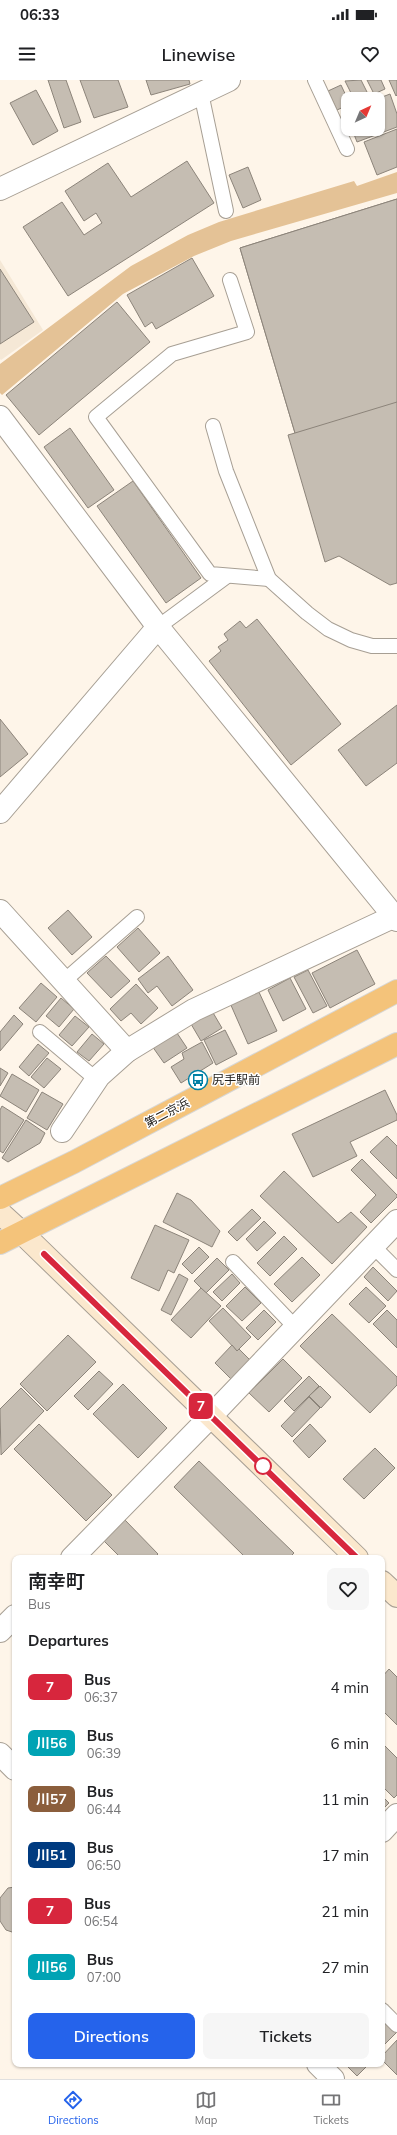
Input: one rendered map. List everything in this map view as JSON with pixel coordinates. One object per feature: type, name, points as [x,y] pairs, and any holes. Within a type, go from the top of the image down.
[{"type":"highway","name":"第二京浜","points":[[0,1198],[74,1162],[397,991]]},
{"type":"highway","points":[[0,1243],[397,1044]]},
{"type":"main road","points":[[0,1213],[354,1555]]},
{"type":"main road","points":[[385,1585],[397,1596]]},
{"type":"street","points":[[0,190],[199,87],[229,80]]},
{"type":"street","points":[[0,417],[158,627],[396,918],[194,1010],[127,1051],[96,1080],[62,1131]]},
{"type":"street","points":[[0,812],[158,627]]},
{"type":"street","points":[[0,911],[127,1051]]},
{"type":"street","points":[[75,1555],[296,1328],[397,1221]]},
{"type":"street","points":[[0,1754],[12,1766]]},
{"type":"street","points":[[385,1827],[397,1815]]},
{"type":"street","points":[[321,2067],[333,2079]]},
{"type":"lane","points":[[315,80],[347,149]]},
{"type":"lane","points":[[199,87],[226,211]]},
{"type":"lane","points":[[230,280],[247,332],[172,354],[96,417],[210,574],[269,580]]},
{"type":"lane","points":[[213,426],[226,471],[269,580],[306,613],[328,628],[351,640],[372,646],[397,646]]},
{"type":"lane","points":[[158,627],[227,576]]},
{"type":"lane","points":[[64,981],[137,917]]},
{"type":"lane","points":[[40,1032],[96,1080]]},
{"type":"lane","points":[[373,1246],[397,1270]]},
{"type":"lane","points":[[233,1262],[296,1328]]},
{"type":"lane","points":[[385,2013],[397,2025]]},
{"type":"shaded area","points":[[397,172],[397,193],[231,241],[194,256],[123,294],[2,395],[0,393],[0,364],[131,266],[188,235],[219,222],[354,181],[357,186]]},
{"type":"shaded area","points":[[0,260],[43,330],[1,360],[0,359]]},
{"type":"building","points":[[48,80],[66,80],[81,122],[64,128]]},
{"type":"building","points":[[80,80],[118,80],[128,107],[94,118]]},
{"type":"building","points":[[146,80],[189,80],[190,84],[151,95]]},
{"type":"building","points":[[361,80],[367,92],[350,92],[345,81]]},
{"type":"building","points":[[367,80],[381,80],[385,89],[378,92],[373,92]]},
{"type":"building","points":[[389,80],[397,80],[396,96]]},
{"type":"building","points":[[341,85],[344,92],[341,92],[341,108],[337,110],[328,91]]},
{"type":"building","points":[[36,90],[58,131],[33,145],[10,103]]},
{"type":"building","points":[[390,94],[397,114],[397,127],[385,132],[385,96]]},
{"type":"building","points":[[397,129],[397,167],[377,175],[364,142],[379,136],[385,136],[385,134]]},
{"type":"building","points":[[355,136],[373,136],[357,142]]},
{"type":"building","points":[[187,161],[214,203],[68,296],[23,227],[62,202],[84,235],[102,223],[96,213],[84,221],[65,191],[108,163],[131,197]]},
{"type":"building","points":[[248,167],[261,200],[243,208],[229,175]]},
{"type":"building","points":[[397,199],[397,583],[390,585],[339,556],[325,562],[288,435],[295,433],[240,248]]},
{"type":"building","points":[[397,199],[397,402],[295,433],[240,248]]},
{"type":"building","points":[[192,258],[214,296],[156,329],[152,322],[145,327],[127,295]]},
{"type":"building","points":[[0,269],[34,322],[0,344]]},
{"type":"building","points":[[117,302],[150,342],[39,435],[6,395]]},
{"type":"building","points":[[70,428],[114,490],[88,508],[44,447]]},
{"type":"building","points":[[133,481],[201,578],[166,603],[97,506]]},
{"type":"building","points":[[257,619],[341,724],[291,765],[209,661],[221,651],[218,647],[228,640],[224,634],[240,621],[246,628]]},
{"type":"building","points":[[397,705],[397,763],[366,786],[338,750]]},
{"type":"building","points":[[0,719],[28,754],[0,777]]},
{"type":"building","points":[[68,910],[92,937],[72,955],[48,928]]},
{"type":"building","points":[[138,928],[160,953],[139,972],[117,947]]},
{"type":"building","points":[[357,950],[375,984],[330,1008],[312,973]]},
{"type":"building","points":[[106,956],[130,981],[111,998],[87,973]]},
{"type":"building","points":[[168,956],[193,990],[172,1006],[157,986],[148,993],[138,979]]},
{"type":"building","points":[[308,970],[327,1006],[313,1013],[294,977]]},
{"type":"building","points":[[290,978],[306,1009],[283,1021],[268,990]]},
{"type":"building","points":[[41,983],[57,997],[36,1022],[19,1008]]},
{"type":"building","points":[[136,984],[158,1008],[141,1024],[131,1013],[121,1021],[110,1009]]},
{"type":"building","points":[[258,990],[277,1031],[248,1044],[230,1003]]},
{"type":"building","points":[[61,998],[74,1009],[59,1027],[46,1016]]},
{"type":"building","points":[[212,1011],[222,1028],[201,1041],[191,1024]]},
{"type":"building","points":[[14,1015],[23,1024],[0,1051],[0,1032]]},
{"type":"building","points":[[75,1016],[89,1027],[72,1046],[59,1035]]},
{"type":"building","points":[[175,1030],[187,1048],[164,1063],[152,1046]]},
{"type":"building","points":[[225,1030],[237,1054],[216,1065],[204,1040]]},
{"type":"building","points":[[92,1034],[104,1044],[89,1061],[77,1052]]},
{"type":"building","points":[[202,1042],[213,1063],[181,1083],[171,1067],[184,1059],[182,1053]]},
{"type":"building","points":[[38,1044],[49,1053],[29,1076],[19,1067]]},
{"type":"building","points":[[47,1058],[61,1069],[44,1088],[31,1077]]},
{"type":"building","points":[[0,1068],[8,1073],[0,1086]]},
{"type":"building","points":[[12,1074],[39,1090],[26,1112],[0,1096]]},
{"type":"building","points":[[385,1090],[397,1115],[397,1120],[350,1142],[357,1156],[313,1177],[292,1134]]},
{"type":"building","points":[[42,1092],[63,1104],[47,1130],[27,1118]]},
{"type":"building","points":[[2,1106],[24,1120],[3,1153],[0,1151],[0,1110]]},
{"type":"building","points":[[26,1120],[45,1133],[40,1143],[8,1162],[2,1158]]},
{"type":"building","points":[[387,1136],[397,1146],[397,1179],[370,1152]]},
{"type":"building","points":[[362,1159],[397,1195],[397,1197],[371,1223],[360,1212],[376,1195],[351,1170]]},
{"type":"building","points":[[284,1171],[338,1223],[351,1212],[367,1227],[332,1264],[260,1196]]},
{"type":"building","points":[[177,1193],[191,1200],[220,1231],[212,1247],[163,1222]]},
{"type":"building","points":[[252,1209],[261,1218],[237,1241],[228,1232]]},
{"type":"building","points":[[264,1221],[276,1233],[257,1251],[246,1239]]},
{"type":"building","points":[[155,1225],[189,1240],[174,1273],[168,1270],[159,1291],[131,1278]]},
{"type":"building","points":[[284,1236],[297,1249],[270,1276],[257,1263]]},
{"type":"building","points":[[199,1247],[209,1257],[192,1274],[182,1264]]},
{"type":"building","points":[[302,1257],[320,1275],[292,1302],[274,1284]]},
{"type":"building","points":[[217,1258],[229,1270],[206,1293],[194,1281]]},
{"type":"building","points":[[373,1267],[397,1291],[388,1301],[364,1277]]},
{"type":"building","points":[[179,1274],[188,1279],[171,1315],[161,1310]]},
{"type":"building","points":[[232,1274],[240,1283],[222,1301],[213,1292]]},
{"type":"building","points":[[245,1287],[261,1303],[242,1321],[226,1306]]},
{"type":"building","points":[[366,1287],[386,1306],[369,1323],[349,1304]]},
{"type":"building","points":[[201,1288],[221,1306],[191,1338],[171,1320]]},
{"type":"building","points":[[223,1308],[251,1337],[237,1351],[209,1321]]},
{"type":"building","points":[[264,1310],[276,1322],[258,1340],[246,1328]]},
{"type":"building","points":[[387,1310],[397,1320],[397,1348],[373,1324]]},
{"type":"building","points":[[332,1314],[397,1377],[397,1385],[370,1413],[300,1346]]},
{"type":"building","points":[[68,1335],[96,1362],[47,1411],[20,1384]]},
{"type":"building","points":[[232,1345],[237,1351],[239,1349],[250,1360],[231,1379],[215,1363]]},
{"type":"building","points":[[283,1359],[302,1378],[269,1412],[249,1393]]},
{"type":"building","points":[[99,1371],[113,1384],[88,1410],[74,1396]]},
{"type":"building","points":[[309,1376],[319,1386],[294,1411],[284,1401]]},
{"type":"building","points":[[123,1384],[167,1428],[138,1458],[93,1414]]},
{"type":"building","points":[[320,1386],[331,1397],[321,1408],[309,1396]]},
{"type":"building","points":[[21,1388],[44,1411],[1,1455],[0,1409]]},
{"type":"building","points":[[309,1397],[320,1408],[292,1437],[281,1426]]},
{"type":"building","points":[[39,1424],[112,1495],[86,1521],[14,1449]]},
{"type":"building","points":[[310,1424],[326,1441],[309,1458],[293,1441]]},
{"type":"building","points":[[375,1448],[395,1468],[364,1499],[343,1479]]},
{"type":"building","points":[[199,1461],[294,1553],[292,1555],[243,1555],[174,1487]]},
{"type":"building","points":[[125,1520],[158,1554],[118,1555],[104,1541]]},
{"type":"building","points":[[389,1669],[397,1677],[397,1725],[385,1713],[385,1674]]},
{"type":"building","points":[[385,1746],[397,1758],[397,1795],[394,1798],[385,1789]]},
{"type":"building","points":[[385,1799],[389,1803],[385,1807]]},
{"type":"building","points":[[12,1887],[12,1932],[6,1930],[0,1921],[0,1898],[8,1888]]},
{"type":"building","points":[[385,2019],[397,2032],[385,2044]]},
{"type":"building","points":[[397,2040],[397,2075],[385,2063],[385,2053]]},
{"type":"building","points":[[348,2067],[366,2067],[357,2076]]},
{"type":"bus line","name":"7","points":[[44,1254],[354,1555]]},
{"type":"place","name":"尻手駅前","points":[[198,1080]]}]
